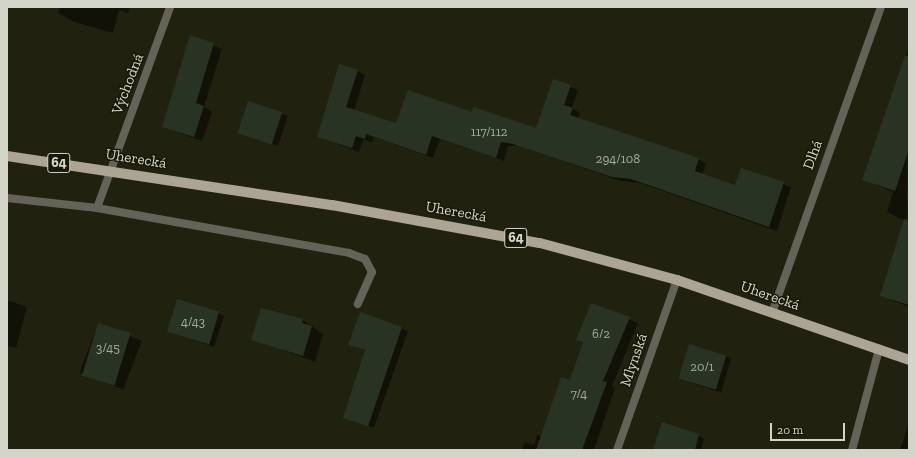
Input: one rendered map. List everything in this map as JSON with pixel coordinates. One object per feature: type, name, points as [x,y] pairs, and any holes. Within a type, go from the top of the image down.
[{"type":"main road","name":"Uherecká","points":[[7,156],[110,170],[540,243],[677,280],[909,360]]},
{"type":"street","name":"Východná","points":[[97,208],[170,7]]},
{"type":"street","name":"Dlhá","points":[[772,313],[881,7]]},
{"type":"street","points":[[7,198],[97,208],[349,252],[371,264],[372,272],[358,304]]},
{"type":"street","name":"Mlynská","points":[[618,450],[677,280]]},
{"type":"street","points":[[852,450],[878,349]]},
{"type":"building","points":[[190,35],[214,43],[196,103],[204,106],[194,137],[162,127]]},
{"type":"building","points":[[905,56],[909,56],[909,149],[895,191],[862,180]]},
{"type":"building","points":[[339,64],[358,70],[346,107],[396,123],[408,90],[472,112],[473,107],[536,128],[553,79],[571,85],[564,105],[573,108],[570,115],[699,158],[695,171],[735,185],[741,168],[784,182],[769,227],[631,179],[612,177],[509,143],[501,142],[496,158],[432,136],[426,155],[366,134],[365,139],[356,136],[352,148],[317,137]]},
{"type":"building","points":[[248,101],[282,112],[272,144],[237,133]]},
{"type":"building","points":[[904,219],[909,220],[909,305],[880,296]]},
{"type":"building","points":[[177,299],[219,312],[209,344],[167,332]]},
{"type":"building","points":[[591,303],[630,317],[603,381],[607,382],[582,450],[536,450],[561,377],[570,380],[583,342],[576,340]]},
{"type":"building","points":[[261,308],[303,319],[302,323],[312,326],[303,356],[251,340]]},
{"type":"building","points":[[360,312],[402,327],[368,426],[343,418],[365,350],[348,345]]},
{"type":"building","points":[[98,323],[131,333],[114,386],[82,376]]},
{"type":"building","points":[[689,344],[726,355],[716,390],[678,378]]},
{"type":"building","points":[[662,422],[699,434],[695,450],[653,450]]}]
